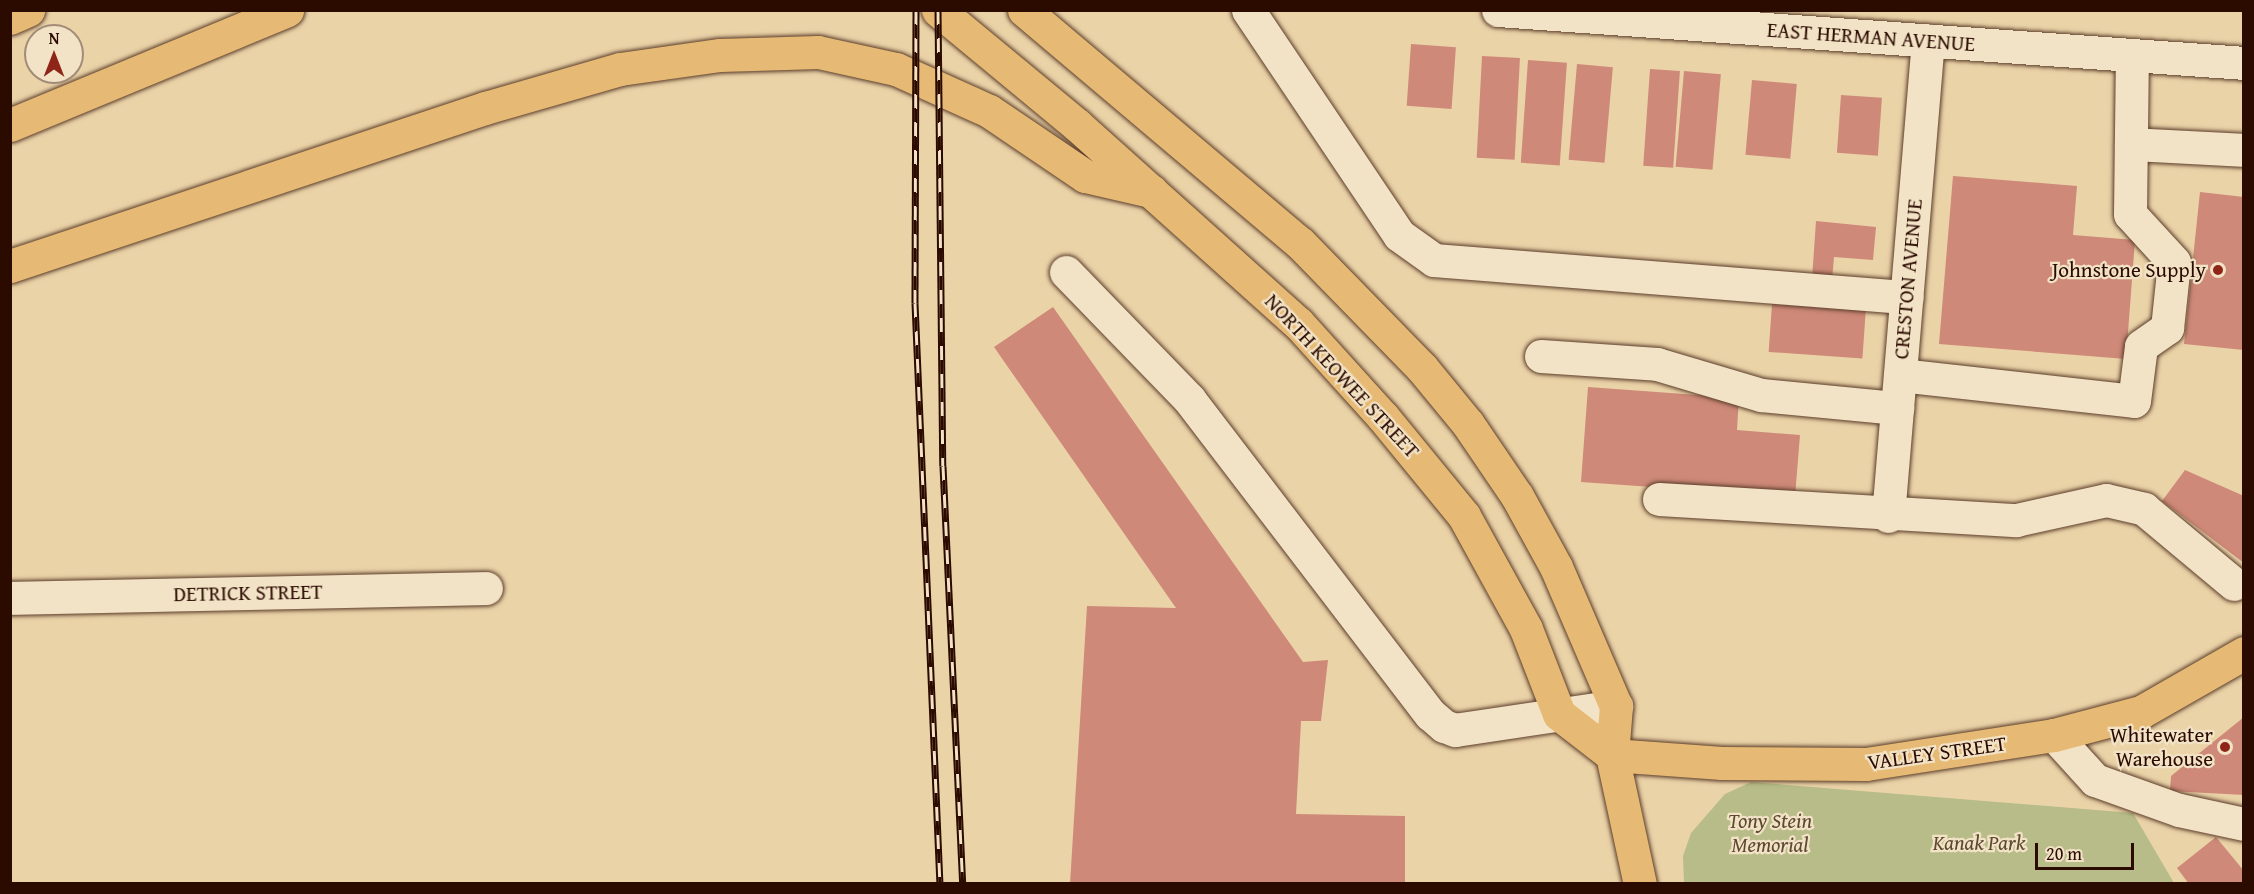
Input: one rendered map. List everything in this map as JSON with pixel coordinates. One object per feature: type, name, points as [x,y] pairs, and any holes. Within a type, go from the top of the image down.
[{"type":"main road","points":[[10,18],[28,10]]},
{"type":"main road","points":[[10,125],[287,10]]},
{"type":"main road","name":"NORTH KEOWEE STREET","points":[[938,10],[1151,191],[1298,323],[1426,466],[1464,516],[1496,572],[1526,629],[1559,714]]},
{"type":"main road","points":[[1024,10],[1274,220],[1422,368],[1517,496],[1582,620],[1616,705],[1612,755],[1640,884]]},
{"type":"main road","points":[[10,266],[485,108],[620,69],[720,55],[818,52],[896,69],[989,111],[1085,176],[1151,191]]},
{"type":"main road","name":"VALLEY STREET","points":[[1612,755],[1722,763],[1866,764],[2054,735],[2141,712],[2244,653]]},
{"type":"main road","points":[[1559,714],[1612,755]]},
{"type":"street","points":[[1248,10],[1399,235],[1434,260],[1907,297]]},
{"type":"street","name":"EAST HERMAN AVENUE","points":[[1498,10],[2244,63]]},
{"type":"street","name":"CRESTON AVENUE","points":[[1888,516],[1928,41]]},
{"type":"street","points":[[1900,375],[2134,401],[2141,346],[2167,328],[2174,262],[2130,214],[2132,56]]},
{"type":"street","points":[[2131,144],[2244,150]]},
{"type":"street","points":[[1066,272],[1189,399],[1430,714],[1455,730],[1616,705]]},
{"type":"street","points":[[1541,356],[1657,364],[1761,394],[1897,408]]},
{"type":"street","points":[[1659,500],[1888,516],[2016,520],[2106,500],[2144,509],[2234,584]]},
{"type":"street","name":"DETRICK STREET","points":[[10,598],[486,588]]},
{"type":"street","points":[[2054,735],[2095,780],[2179,810],[2244,824]]},
{"type":"green space","points":[[1751,782],[2133,813],[2174,883],[1684,883],[1683,856],[1691,833],[1725,794]]},
{"type":"building","points":[[1411,44],[1456,47],[1452,109],[1407,106]]},
{"type":"building","points":[[1482,56],[1520,58],[1515,160],[1477,158]]},
{"type":"building","points":[[1528,60],[1567,63],[1560,165],[1521,163]]},
{"type":"building","points":[[1577,64],[1613,67],[1604,163],[1569,160]]},
{"type":"building","points":[[1650,69],[1680,71],[1673,168],[1643,166]]},
{"type":"building","points":[[1684,71],[1721,74],[1712,170],[1676,167]]},
{"type":"building","points":[[1752,80],[1797,84],[1790,159],[1745,155]]},
{"type":"building","points":[[1841,95],[1882,98],[1878,156],[1837,153]]},
{"type":"building","points":[[1953,176],[2077,186],[2073,235],[2135,240],[2126,359],[1939,344]]},
{"type":"building","name":"Johnstone Supply","points":[[2200,192],[2244,197],[2244,350],[2184,344]]},
{"type":"building","points":[[1816,221],[1876,227],[1873,260],[1834,257],[1832,281],[1812,279]]},
{"type":"building","points":[[1772,304],[1866,311],[1862,358],[1769,352]]},
{"type":"building","points":[[1053,307],[1303,662],[1328,660],[1321,721],[1301,721],[1296,814],[1405,816],[1405,884],[1070,884],[1087,606],[1176,608],[994,347]]},
{"type":"building","points":[[1588,387],[1739,398],[1737,430],[1800,435],[1795,497],[1581,482]]},
{"type":"building","points":[[2185,470],[2244,496],[2244,563],[2162,501]]},
{"type":"building","name":"Whitewater Warehouse","points":[[2244,717],[2244,795],[2170,791],[2171,776]]},
{"type":"building","points":[[2216,837],[2244,871],[2244,884],[2189,884],[2177,868]]},
{"type":"railway","points":[[916,10],[915,303],[940,884]]},
{"type":"railway","points":[[938,10],[943,466],[963,884]]},
{"type":"place","name":"Johnstone Supply","points":[[2218,270]]},
{"type":"place","name":"Whitewater Warehouse","points":[[2225,747]]},
{"type":"park label","name":"Tony Stein Memorial","points":[[1770,833]]},
{"type":"park label","name":"Kanak Park","points":[[1979,843]]}]
